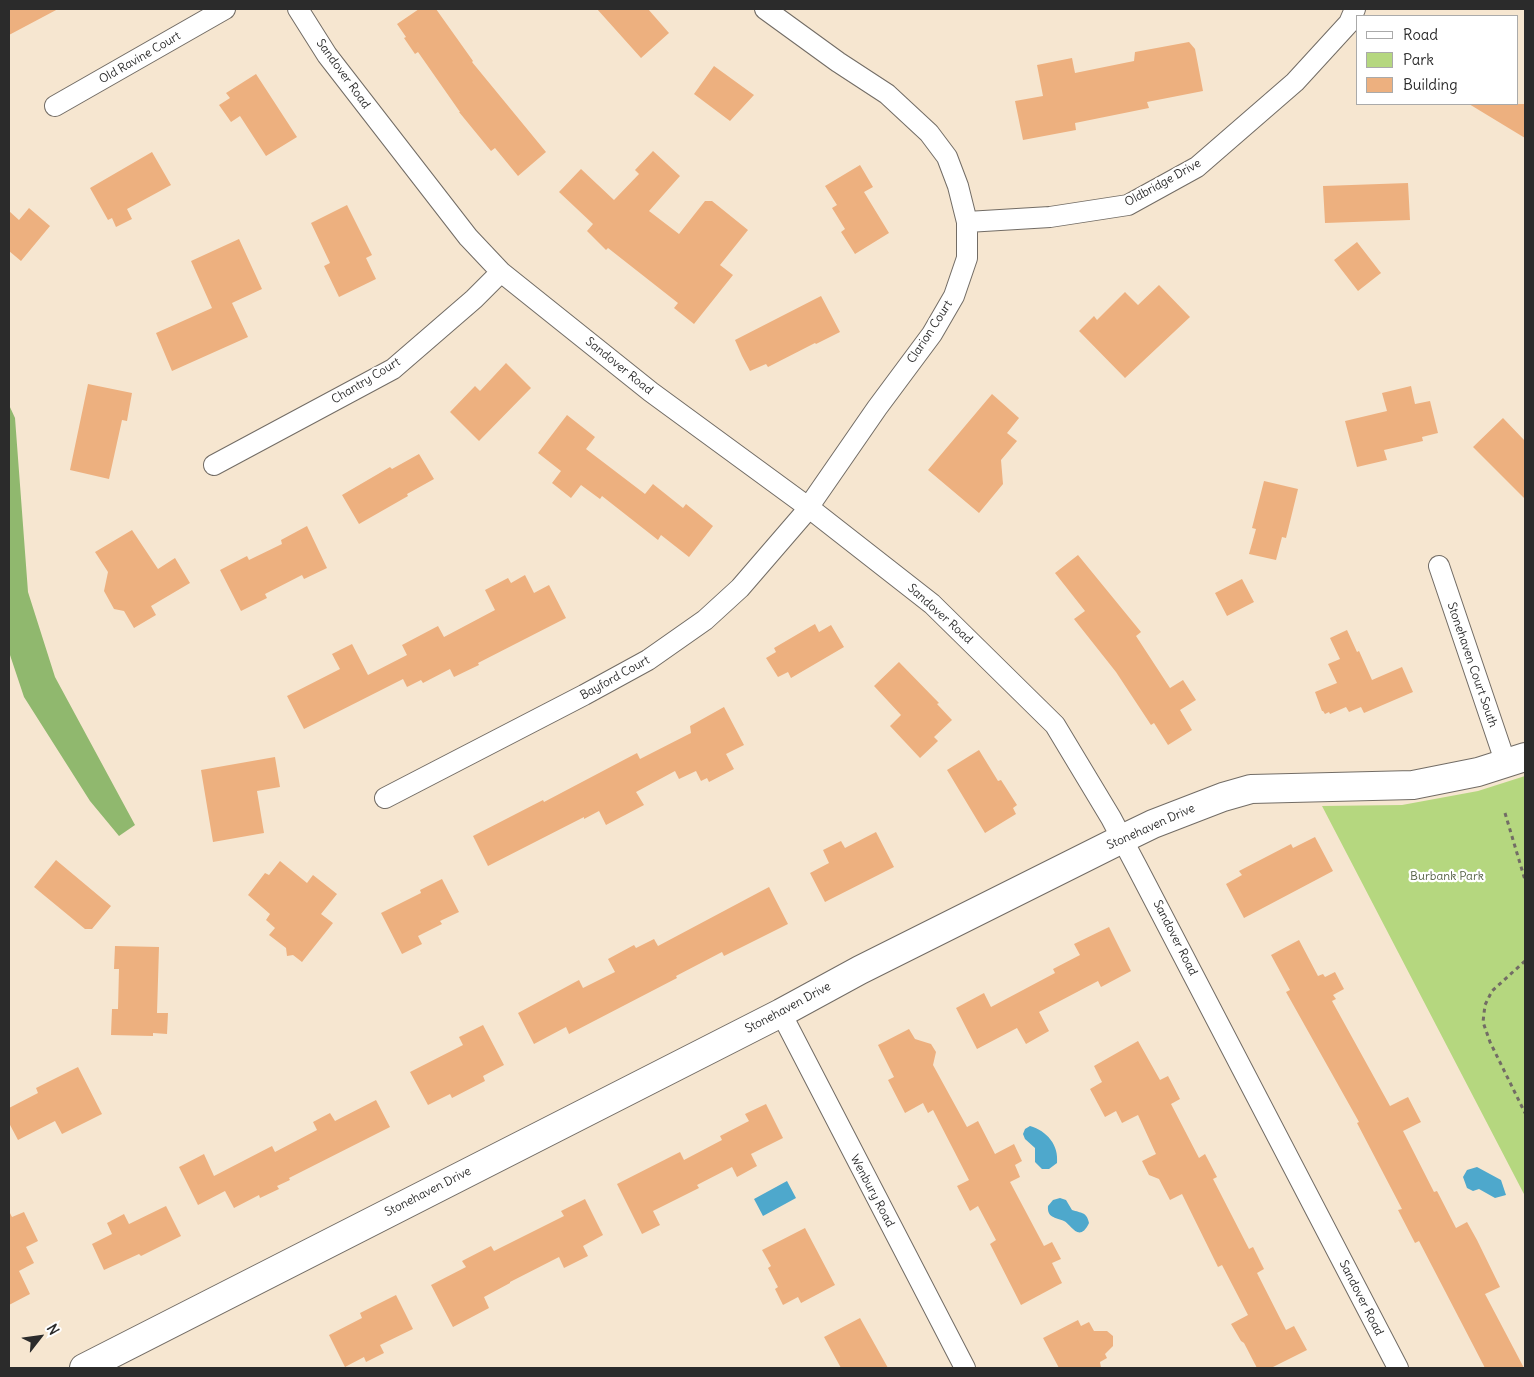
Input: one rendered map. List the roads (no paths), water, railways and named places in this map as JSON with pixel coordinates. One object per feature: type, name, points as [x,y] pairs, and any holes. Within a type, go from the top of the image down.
[{"type":"street","name":"Old Ravine Court","points":[[55,106],[225,9]]},
{"type":"street","name":"Sandover Road","points":[[298,9],[327,55],[468,237],[501,272],[650,392],[808,507],[932,604],[1055,725],[1122,839],[1398,1368]]},
{"type":"street","name":"Clarion Court","points":[[765,9],[838,62],[887,94],[929,133],[947,157],[958,186],[967,222],[967,258],[954,296],[932,334],[808,507]]},
{"type":"street","name":"Oldbridge Drive","points":[[967,222],[1050,217],[1128,205],[1197,167],[1294,82],[1349,23],[1356,9]]},
{"type":"street","name":"Chantry Court","points":[[214,465],[392,369],[474,299],[501,272]]},
{"type":"street","name":"Bayford Court","points":[[385,798],[584,696],[648,660],[705,620],[740,588],[808,507]]},
{"type":"street","name":"Stonehaven Court South","points":[[1439,566],[1515,761]]},
{"type":"street","name":"Stonehaven Drive","points":[[84,1368],[781,1014],[860,970],[1153,824],[1223,797],[1251,789],[1412,785],[1478,772],[1515,761]]},
{"type":"street","name":"Wenbury Road","points":[[781,1014],[965,1368]]},
{"type":"water","points":[[1030,1126],[1042,1131],[1054,1145],[1057,1163],[1049,1169],[1042,1169],[1035,1162],[1035,1148],[1025,1139],[1023,1134],[1025,1129]]},
{"type":"water","points":[[1477,1167],[1501,1180],[1506,1195],[1495,1198],[1479,1189],[1473,1191],[1467,1188],[1463,1177],[1467,1170]]},
{"type":"water","points":[[787,1181],[796,1198],[763,1216],[754,1199]]},
{"type":"water","points":[[1060,1198],[1066,1200],[1072,1210],[1087,1217],[1089,1223],[1082,1232],[1075,1231],[1064,1221],[1050,1215],[1048,1206],[1053,1200]]},
{"type":"park label","name":"Burbank Park","points":[[1447,877]]}]
